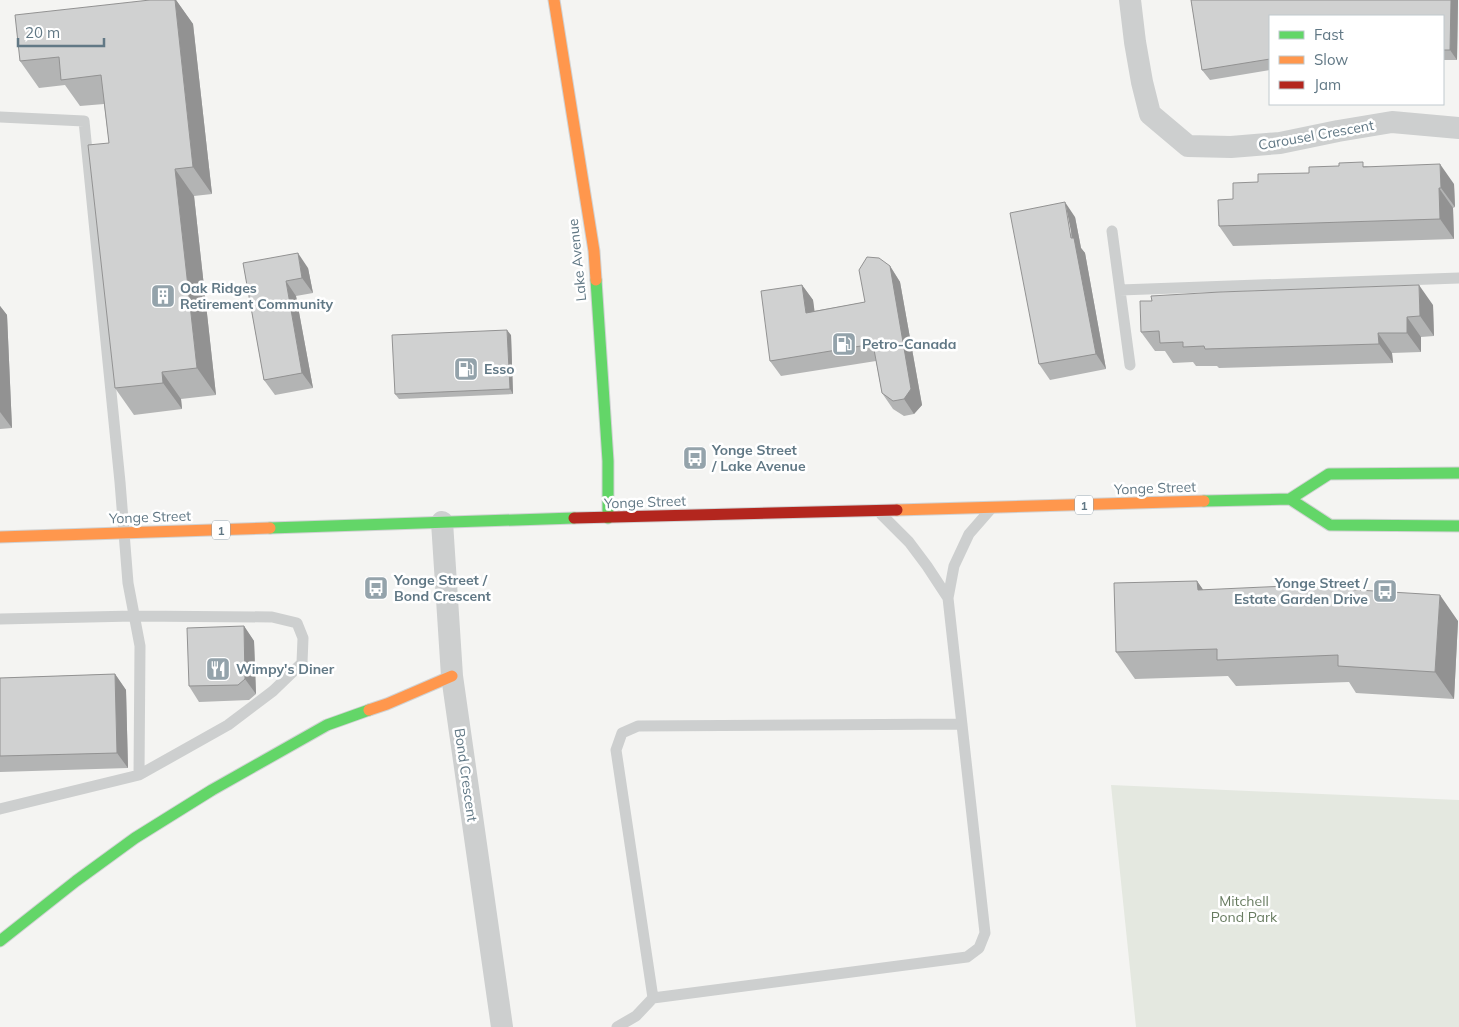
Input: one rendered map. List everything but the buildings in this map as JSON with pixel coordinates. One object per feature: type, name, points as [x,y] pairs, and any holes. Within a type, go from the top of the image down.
[{"type":"main road","name":"Lake Avenue","points":[[554,0],[594,251],[608,461],[608,518]]},
{"type":"main road","points":[[1459,473],[1329,474],[1290,500],[1330,525],[1459,526]]},
{"type":"main road","name":"Yonge Street","points":[[0,537],[442,522],[1290,500]]},
{"type":"main road","points":[[0,941],[76,881],[135,838],[212,790],[327,725],[387,704],[452,676]]},
{"type":"street","name":"Carousel Crescent","points":[[1130,0],[1142,82],[1150,114],[1188,146],[1230,148],[1280,143],[1392,122],[1459,128]]},
{"type":"street","name":"Bond Crescent","points":[[442,522],[452,676],[502,1027]]},
{"type":"lane","points":[[0,117],[84,121],[128,583],[140,646],[138,775]]},
{"type":"lane","points":[[1112,231],[1130,365]]},
{"type":"lane","points":[[1120,290],[1459,278]]},
{"type":"lane","points":[[618,1027],[636,1016],[653,998],[967,956],[978,948],[985,933],[948,598],[954,566],[969,534],[991,508]]},
{"type":"lane","points":[[878,511],[909,542],[948,598]]},
{"type":"lane","points":[[0,619],[134,616],[272,617],[296,623],[303,638],[302,663],[273,691],[228,725],[138,775],[0,809]]},
{"type":"lane","points":[[653,998],[616,750],[622,733],[638,726],[962,724]]},
{"type":"green space","name":"Mitchell Pond Park","points":[[1111,785],[1459,800],[1459,1027],[1136,1027]]},
{"type":"traffic: fast","points":[[596,280],[608,461],[608,518]]},
{"type":"traffic: fast","points":[[1204,501],[1290,499],[1329,474],[1459,473]]},
{"type":"traffic: fast","points":[[1290,499],[1330,525],[1459,526]]},
{"type":"traffic: fast","points":[[270,528],[574,518]]},
{"type":"traffic: fast","points":[[0,941],[76,881],[135,838],[212,790],[327,725],[369,710]]},
{"type":"traffic: slow","points":[[554,0],[594,251],[596,280]]},
{"type":"traffic: slow","points":[[897,510],[1204,501]]},
{"type":"traffic: slow","points":[[0,537],[270,528]]},
{"type":"traffic: slow","points":[[369,710],[452,676]]},
{"type":"traffic: jam","points":[[574,518],[897,510]]},
{"type":"place","name":"Oak Ridges Retirement Community","points":[[163,296]]},
{"type":"place","name":"Petro-Canada","points":[[844,344]]},
{"type":"place","name":"Esso","points":[[466,369]]},
{"type":"place","name":"Yonge Street / Lake Avenue","points":[[695,458]]},
{"type":"place","name":"Yonge Street / Bond Crescent","points":[[376,588]]},
{"type":"place","name":"Yonge Street / Estate Garden Drive","points":[[1385,591]]},
{"type":"place","name":"Wimpy's Diner","points":[[218,669]]}]
